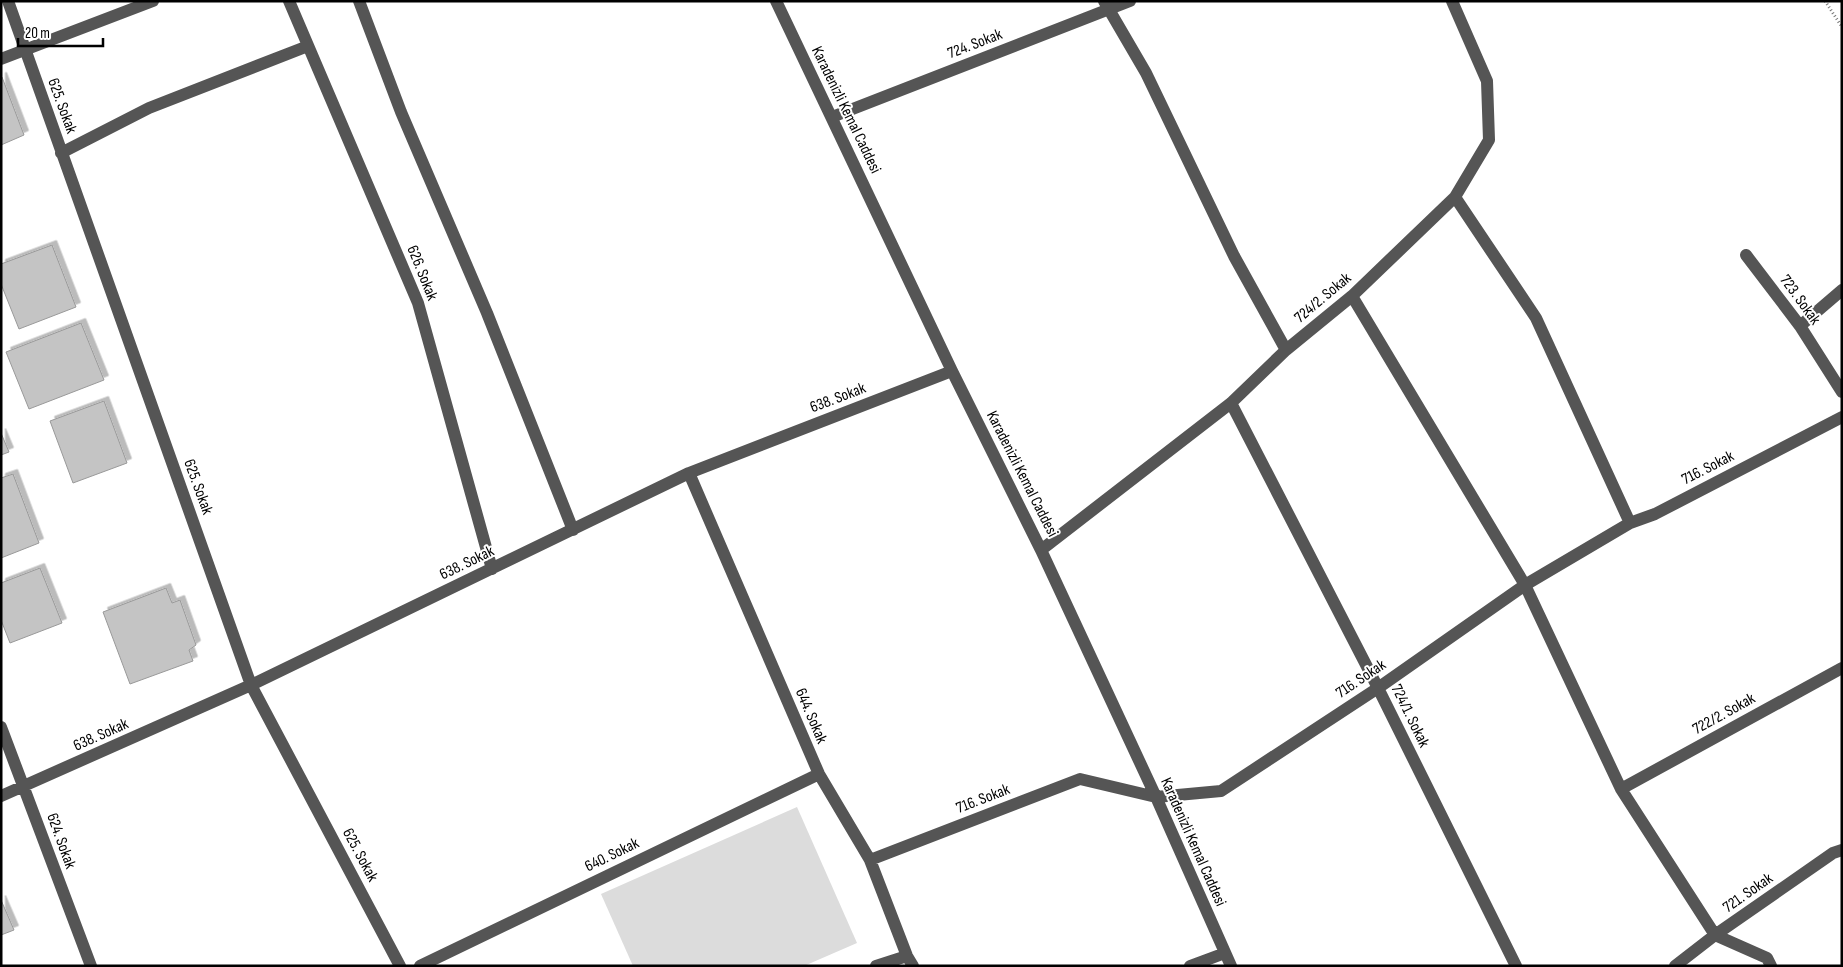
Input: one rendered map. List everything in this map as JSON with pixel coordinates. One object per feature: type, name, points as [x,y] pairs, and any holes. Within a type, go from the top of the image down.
[{"type":"street","name":"625. Sokak","points":[[8,1],[251,685],[400,966]]},
{"type":"street","points":[[1,59],[153,1]]},
{"type":"street","name":"626. Sokak","points":[[289,1],[418,303],[492,569]]},
{"type":"street","points":[[359,1],[401,112],[487,313],[573,530]]},
{"type":"street","name":"Karadenizli Kemal Caddesi","points":[[776,1],[952,371],[1041,550],[1156,798],[1230,966]]},
{"type":"street","name":"724. Sokak","points":[[832,117],[1106,6],[1130,1]]},
{"type":"street","name":"724/2. Sokak","points":[[1041,550],[1231,403],[1286,350],[1352,296],[1455,197],[1488,140],[1486,82],[1452,1]]},
{"type":"street","points":[[1106,6],[1146,73],[1234,256],[1286,350]]},
{"type":"street","points":[[61,153],[148,108],[308,46]]},
{"type":"street","points":[[1455,197],[1536,318],[1630,523]]},
{"type":"street","name":"723. Sokak","points":[[1746,255],[1800,326],[1842,392]]},
{"type":"street","points":[[1800,326],[1842,290]]},
{"type":"street","points":[[1352,296],[1525,585],[1621,789],[1715,935],[1767,958],[1771,966]]},
{"type":"street","name":"638. Sokak","points":[[1,796],[251,685],[689,473],[952,371]]},
{"type":"street","name":"724/1. Sokak","points":[[1231,403],[1378,688],[1516,966]]},
{"type":"street","name":"716. Sokak","points":[[870,860],[1080,779],[1156,798],[1221,791],[1378,688],[1525,585],[1630,523],[1655,514],[1842,417]]},
{"type":"street","name":"644. Sokak","points":[[689,473],[819,774],[870,860],[910,961]]},
{"type":"street","name":"722/2. Sokak","points":[[1621,789],[1842,668]]},
{"type":"street","name":"624. Sokak","points":[[1,728],[91,966]]},
{"type":"street","name":"640. Sokak","points":[[420,966],[819,774]]},
{"type":"street","name":"721. Sokak","points":[[1675,966],[1715,935],[1833,853],[1842,850]]},
{"type":"street","points":[[1190,966],[1225,953]]},
{"type":"street","points":[[876,966],[910,961]]},
{"type":"path","points":[[1825,1],[1842,27]]},
{"type":"shaded area","points":[[797,807],[857,943],[804,966],[633,966],[601,894]]},
{"type":"building","points":[[1,77],[24,135],[1,145]]},
{"type":"building","points":[[52,245],[76,307],[19,329],[1,284],[1,264]]},
{"type":"building","points":[[81,323],[104,380],[29,409],[6,352]]},
{"type":"building","points":[[104,401],[127,463],[73,483],[50,421]]},
{"type":"building","points":[[1,433],[9,452],[1,455]]},
{"type":"building","points":[[13,474],[39,543],[1,558],[1,478]]},
{"type":"building","points":[[40,568],[62,623],[10,643],[1,620],[1,583]]},
{"type":"building","points":[[166,588],[172,603],[180,600],[196,645],[189,650],[193,661],[130,684],[103,612]]},
{"type":"building","points":[[1,900],[14,930],[1,935]]}]
